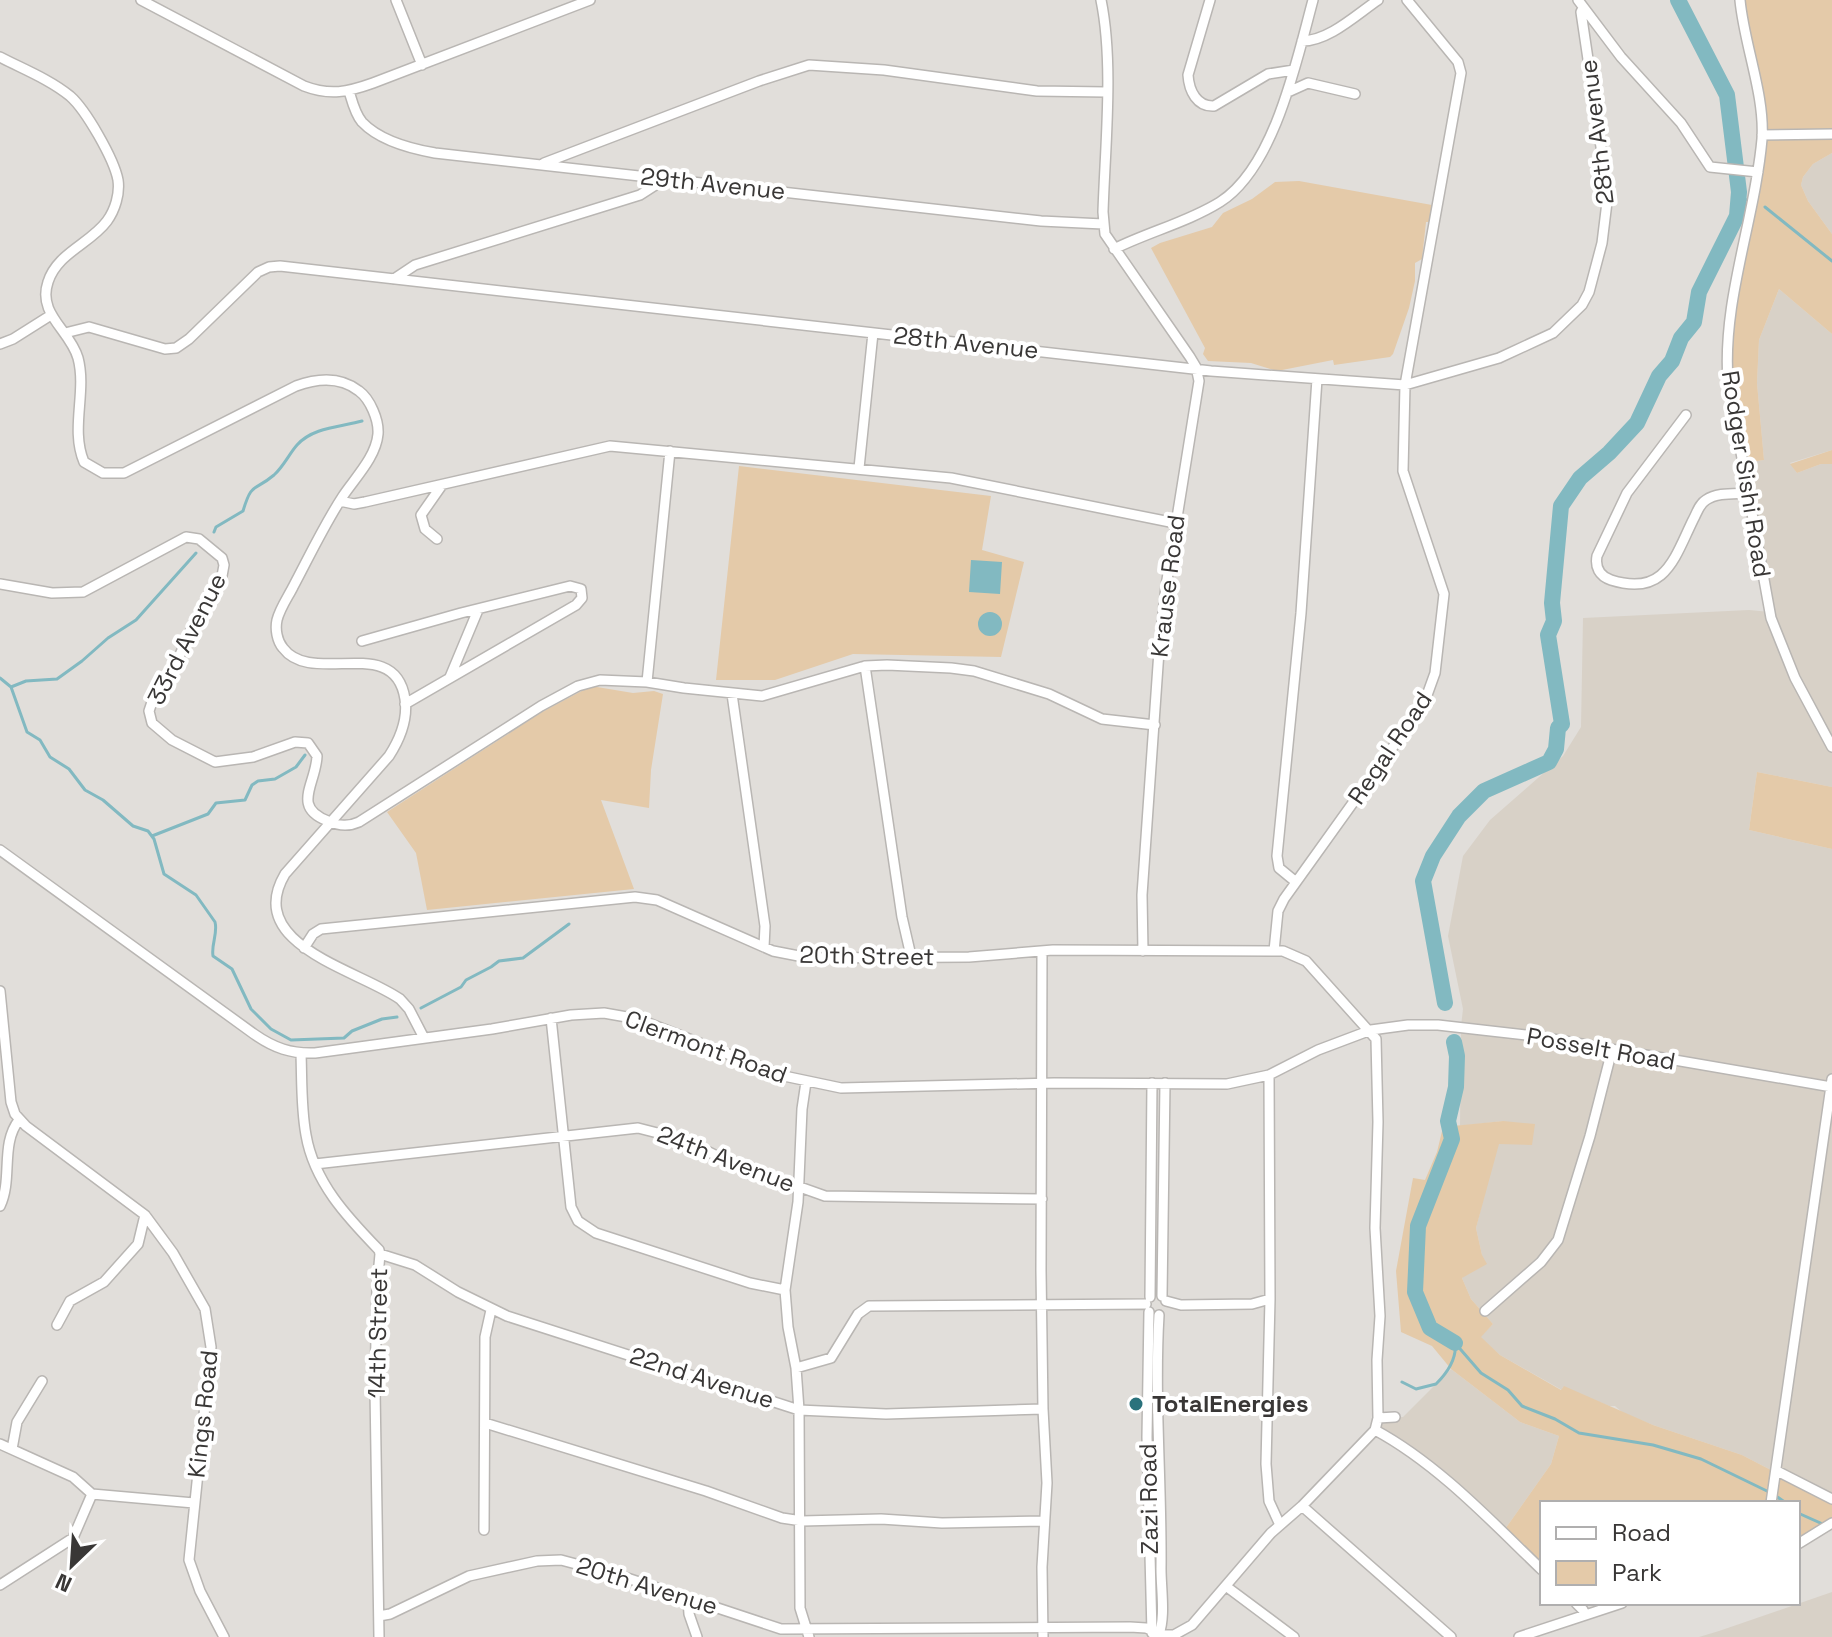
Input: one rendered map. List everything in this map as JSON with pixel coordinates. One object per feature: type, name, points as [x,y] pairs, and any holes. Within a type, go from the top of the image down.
[{"type":"street","points":[[141,0],[304,86],[324,93],[349,91],[590,0]]},
{"type":"street","points":[[396,0],[422,65]]},
{"type":"street","points":[[1101,0],[1106,27],[1105,234],[1196,367]]},
{"type":"street","points":[[1210,0],[1188,75],[1190,88],[1197,100],[1210,107],[1220,105],[1268,74],[1294,70]]},
{"type":"street","points":[[1114,249],[1218,204],[1248,173],[1288,92],[1313,0]]},
{"type":"street","points":[[1302,41],[1329,33],[1378,0]]},
{"type":"street","name":"Regal Road","points":[[1274,951],[1278,911],[1418,712],[1435,673],[1444,594],[1403,471],[1405,385],[1461,73],[1458,62],[1407,0]]},
{"type":"street","name":"Rodger Sishi Road","points":[[1740,0],[1762,135],[1752,172],[1730,320],[1727,357],[1732,405],[1771,618],[1795,678],[1832,747]]},
{"type":"street","points":[[1581,4],[1621,57],[1681,123],[1710,167],[1752,172]]},
{"type":"street","name":"28th Avenue","points":[[65,333],[89,327],[171,349],[189,339],[252,277],[269,267],[1211,371],[1405,385],[1499,358],[1553,333],[1582,305],[1589,292],[1602,243],[1608,194],[1581,4]]},
{"type":"street","points":[[0,57],[59,88],[76,102],[110,159],[118,181],[116,204],[107,221],[51,273],[45,299],[51,315],[78,357],[81,453],[84,462],[103,473],[135,469],[305,383],[329,379],[347,383],[367,398],[373,411],[378,435],[372,453],[340,501],[276,622],[279,642],[291,657],[300,662],[363,662],[380,666],[399,683],[405,704],[403,724],[394,748],[285,874],[277,890],[277,906],[280,921],[292,939],[400,999],[409,1009],[424,1038]]},
{"type":"street","points":[[541,164],[809,65],[884,70],[1037,91],[1106,92]]},
{"type":"street","points":[[1288,92],[1308,83],[1355,94]]},
{"type":"street","name":"29th Avenue","points":[[349,91],[362,122],[409,147],[435,153],[1071,224],[1103,224]]},
{"type":"street","points":[[1762,135],[1832,134]]},
{"type":"street","points":[[394,279],[415,265],[640,195],[654,186],[659,178]]},
{"type":"street","points":[[0,344],[51,315]]},
{"type":"street","points":[[859,468],[873,333]]},
{"type":"street","name":"Krause Road","points":[[1143,951],[1142,895],[1159,651],[1175,523],[1198,391],[1196,367]]},
{"type":"street","points":[[1296,882],[1279,868],[1277,856],[1301,613],[1317,379]]},
{"type":"street","points":[[1686,415],[1627,493],[1597,556],[1600,573],[1612,581],[1658,580],[1668,570],[1703,502],[1716,496],[1748,493]]},
{"type":"street","points":[[340,501],[358,504],[610,446],[859,468],[986,483],[1175,523]]},
{"type":"street","points":[[647,682],[670,451]]},
{"type":"street","points":[[437,539],[425,529],[421,515],[442,485]]},
{"type":"street","name":"33rd Avenue","points":[[0,584],[52,593],[83,592],[186,537],[199,539],[222,558],[222,576],[194,623],[175,666],[153,699],[149,718],[158,731],[193,753],[215,762],[253,757],[295,742],[308,743],[317,756],[307,795],[308,806],[314,814],[330,823]]},
{"type":"street","points":[[362,641],[570,586],[581,589],[583,595],[576,605],[405,704]]},
{"type":"street","points":[[450,677],[478,610]]},
{"type":"street","points":[[330,823],[348,826],[359,822],[464,753],[578,686],[600,680],[647,682],[732,694],[771,695],[865,666],[901,665],[974,671],[1049,694],[1102,719],[1155,725]]},
{"type":"street","points":[[865,666],[902,917],[911,956]]},
{"type":"street","points":[[732,694],[763,913],[764,947]]},
{"type":"street","name":"Clermont Road","points":[[0,850],[267,1043],[301,1054],[593,1013],[626,1016],[806,1082],[841,1088],[1227,1084],[1269,1075],[1318,1050],[1371,1030]]},
{"type":"street","name":"20th Street","points":[[304,948],[313,934],[321,929],[635,897],[657,900],[782,954],[809,958],[969,957],[1053,950],[1274,951],[1294,954],[1306,961],[1371,1030]]},
{"type":"street","points":[[1042,953],[1042,1303],[1047,1483],[1042,1567],[1044,1632]]},
{"type":"street","points":[[0,994],[11,1102],[19,1120],[9,1143],[7,1185],[0,1206]]},
{"type":"street","points":[[551,1018],[573,1214],[585,1228],[750,1283],[785,1290]]},
{"type":"street","name":"Posselt Road","points":[[1371,1030],[1408,1025],[1461,1026],[1832,1084]]},
{"type":"street","points":[[1156,1634],[1174,1635],[1187,1629],[1280,1525],[1375,1430],[1378,1418],[1380,1316],[1375,1228],[1377,1062],[1376,1039],[1371,1030]]},
{"type":"street","points":[[1485,1311],[1541,1262],[1558,1240],[1612,1050]]},
{"type":"street","name":"14th Street","points":[[301,1054],[306,1136],[315,1164],[342,1210],[380,1254],[375,1390],[379,1637]]},
{"type":"street","points":[[1269,1075],[1270,1299],[1266,1464],[1269,1501],[1280,1525]]},
{"type":"street","points":[[806,1082],[799,1187],[785,1290],[799,1410],[802,1521],[800,1608],[808,1633]]},
{"type":"street","name":"Zazi Road","points":[[1152,1083],[1157,1305],[1156,1634]]},
{"type":"street","name":"Zazi Road","points":[[1157,1305],[1165,1083]]},
{"type":"street","points":[[1772,1501],[1832,1084]]},
{"type":"street","name":"Kings Road","points":[[19,1120],[145,1215],[192,1283],[209,1321],[210,1361],[189,1560],[191,1573],[224,1637]]},
{"type":"street","name":"24th Avenue","points":[[315,1164],[647,1129],[685,1140],[727,1161],[834,1198],[1042,1199]]},
{"type":"street","points":[[57,1325],[70,1301],[104,1282],[138,1244],[145,1215]]},
{"type":"street","name":"22nd Avenue","points":[[380,1254],[415,1265],[491,1310],[799,1410],[886,1414],[1043,1409]]},
{"type":"street","points":[[796,1368],[831,1358],[858,1314],[869,1306],[1252,1304],[1270,1299]]},
{"type":"street","points":[[484,1530],[485,1337],[491,1310]]},
{"type":"street","points":[[12,1449],[17,1422],[42,1381]]},
{"type":"street","points":[[1378,1418],[1395,1417]]},
{"type":"street","points":[[485,1423],[706,1491],[782,1518],[942,1523],[1044,1521]]},
{"type":"street","points":[[1375,1430],[1424,1463],[1540,1568]]},
{"type":"street","points":[[0,1444],[73,1477],[92,1494],[194,1503]]},
{"type":"street","points":[[1777,1471],[1832,1499]]},
{"type":"street","points":[[0,1585],[73,1538],[92,1494]]},
{"type":"street","points":[[1302,1506],[1451,1637]]},
{"type":"street","points":[[1800,1543],[1832,1523]]},
{"type":"street","name":"20th Avenue","points":[[379,1616],[390,1614],[469,1576],[553,1560],[593,1568],[781,1629],[808,1633],[874,1627],[1156,1634]]},
{"type":"street","points":[[1227,1587],[1294,1637]]},
{"type":"street","points":[[688,1600],[697,1637]]},
{"type":"street","points":[[1578,1605],[1584,1615]]},
{"type":"street","points":[[1519,1637],[1616,1605]]},
{"type":"shaded area","points":[[1832,153],[1832,234],[1808,201],[1801,185],[1813,164]]},
{"type":"shaded area","points":[[1779,289],[1832,334],[1832,450],[1790,463],[1797,473],[1821,464],[1832,464],[1832,787],[1757,772],[1749,830],[1832,849],[1832,1502],[1742,1455],[1653,1425],[1623,1413],[1615,1406],[1563,1387],[1562,1390],[1500,1355],[1480,1337],[1493,1324],[1471,1299],[1462,1278],[1482,1255],[1476,1228],[1503,1121],[1460,1126],[1463,1009],[1448,936],[1463,856],[1490,820],[1563,756],[1581,727],[1583,618],[1749,610],[1770,612],[1744,463],[1764,460],[1757,383],[1759,340]]},
{"type":"shaded area","points":[[1451,1369],[1520,1422],[1559,1436],[1551,1464],[1503,1532],[1424,1462],[1376,1430],[1379,1418],[1403,1417]]},
{"type":"shaded area","points":[[1832,1592],[1832,1637],[1699,1637],[1800,1605]]},
{"type":"green space","points":[[1740,0],[1832,0],[1832,153],[1813,164],[1801,185],[1808,201],[1832,234],[1832,334],[1779,289],[1759,340],[1757,383],[1764,460],[1744,463],[1727,357],[1763,136]]},
{"type":"green space","points":[[1299,181],[1432,205],[1429,222],[1426,222],[1422,259],[1415,263],[1409,308],[1393,354],[1334,365],[1333,360],[1277,371],[1251,363],[1208,361],[1203,354],[1205,348],[1151,248],[1212,227],[1223,213],[1252,199],[1275,182]]},
{"type":"green space","points":[[1832,450],[1832,464],[1821,464],[1797,473],[1790,464]]},
{"type":"green space","points":[[739,466],[991,496],[982,550],[1024,562],[1001,657],[853,654],[775,680],[716,680]]},
{"type":"green space","points":[[591,686],[663,694],[651,770],[649,808],[601,800],[634,889],[427,910],[416,853],[387,812],[542,712]]},
{"type":"green space","points":[[1757,772],[1832,787],[1832,849],[1749,830]]},
{"type":"green space","points":[[1503,1121],[1535,1124],[1532,1145],[1499,1144],[1476,1228],[1487,1264],[1462,1278],[1471,1299],[1493,1324],[1481,1337],[1500,1355],[1561,1390],[1564,1386],[1653,1425],[1742,1455],[1832,1502],[1832,1521],[1800,1542],[1800,1501],[1540,1501],[1540,1567],[1503,1532],[1551,1464],[1559,1436],[1520,1422],[1451,1369],[1432,1346],[1401,1332],[1396,1271],[1413,1178],[1425,1180],[1443,1127]]},
{"type":"water","points":[[971,560],[1002,562],[1000,594],[969,592]]},
{"type":"water","points":[[990,612],[998,616],[1002,624],[998,632],[990,636],[982,632],[978,624],[982,616]]},
{"type":"waterway","points":[[1445,1003],[1423,881],[1433,856],[1459,816],[1484,791],[1549,762],[1556,749],[1558,728],[1562,724],[1548,635],[1554,621],[1552,603],[1561,506],[1580,478],[1637,423],[1659,376],[1672,361],[1681,338],[1694,322],[1699,292],[1737,216],[1739,192],[1727,95],[1678,0]]},
{"type":"waterway","points":[[1739,192],[1746,200]]},
{"type":"waterway","points":[[1765,207],[1832,261]]},
{"type":"waterway","points":[[214,532],[216,527],[243,511],[251,491],[278,471],[304,439],[319,431],[362,421]]},
{"type":"waterway","points":[[11,687],[26,681],[57,679],[82,661],[108,638],[136,620],[196,553]]},
{"type":"waterway","points":[[0,678],[11,687],[27,732],[40,740],[50,757],[69,769],[85,790],[103,800],[133,826],[148,831],[154,839],[164,874],[196,895],[215,922],[213,956],[232,969],[251,1009],[271,1029],[291,1040],[344,1038],[352,1031],[382,1019],[397,1017]]},
{"type":"waterway","points":[[152,836],[208,814],[216,803],[245,800],[252,785],[275,779],[296,767],[305,755]]},
{"type":"waterway","points":[[421,1008],[461,987],[466,980],[499,961],[523,958],[569,924]]},
{"type":"waterway","points":[[1454,1042],[1456,1087],[1448,1121],[1452,1139],[1418,1226],[1415,1292],[1430,1328],[1455,1343]]},
{"type":"waterway","points":[[1455,1343],[1481,1373],[1508,1390],[1522,1406],[1579,1433],[1653,1445],[1701,1459],[1769,1492]]},
{"type":"waterway","points":[[1402,1382],[1416,1389],[1436,1384],[1450,1365],[1455,1343]]},
{"type":"waterway","points":[[1776,1496],[1783,1501]]},
{"type":"waterway","points":[[1800,1514],[1825,1525]]},
{"type":"place","name":"TotalEnergies","points":[[1136,1404]]}]
